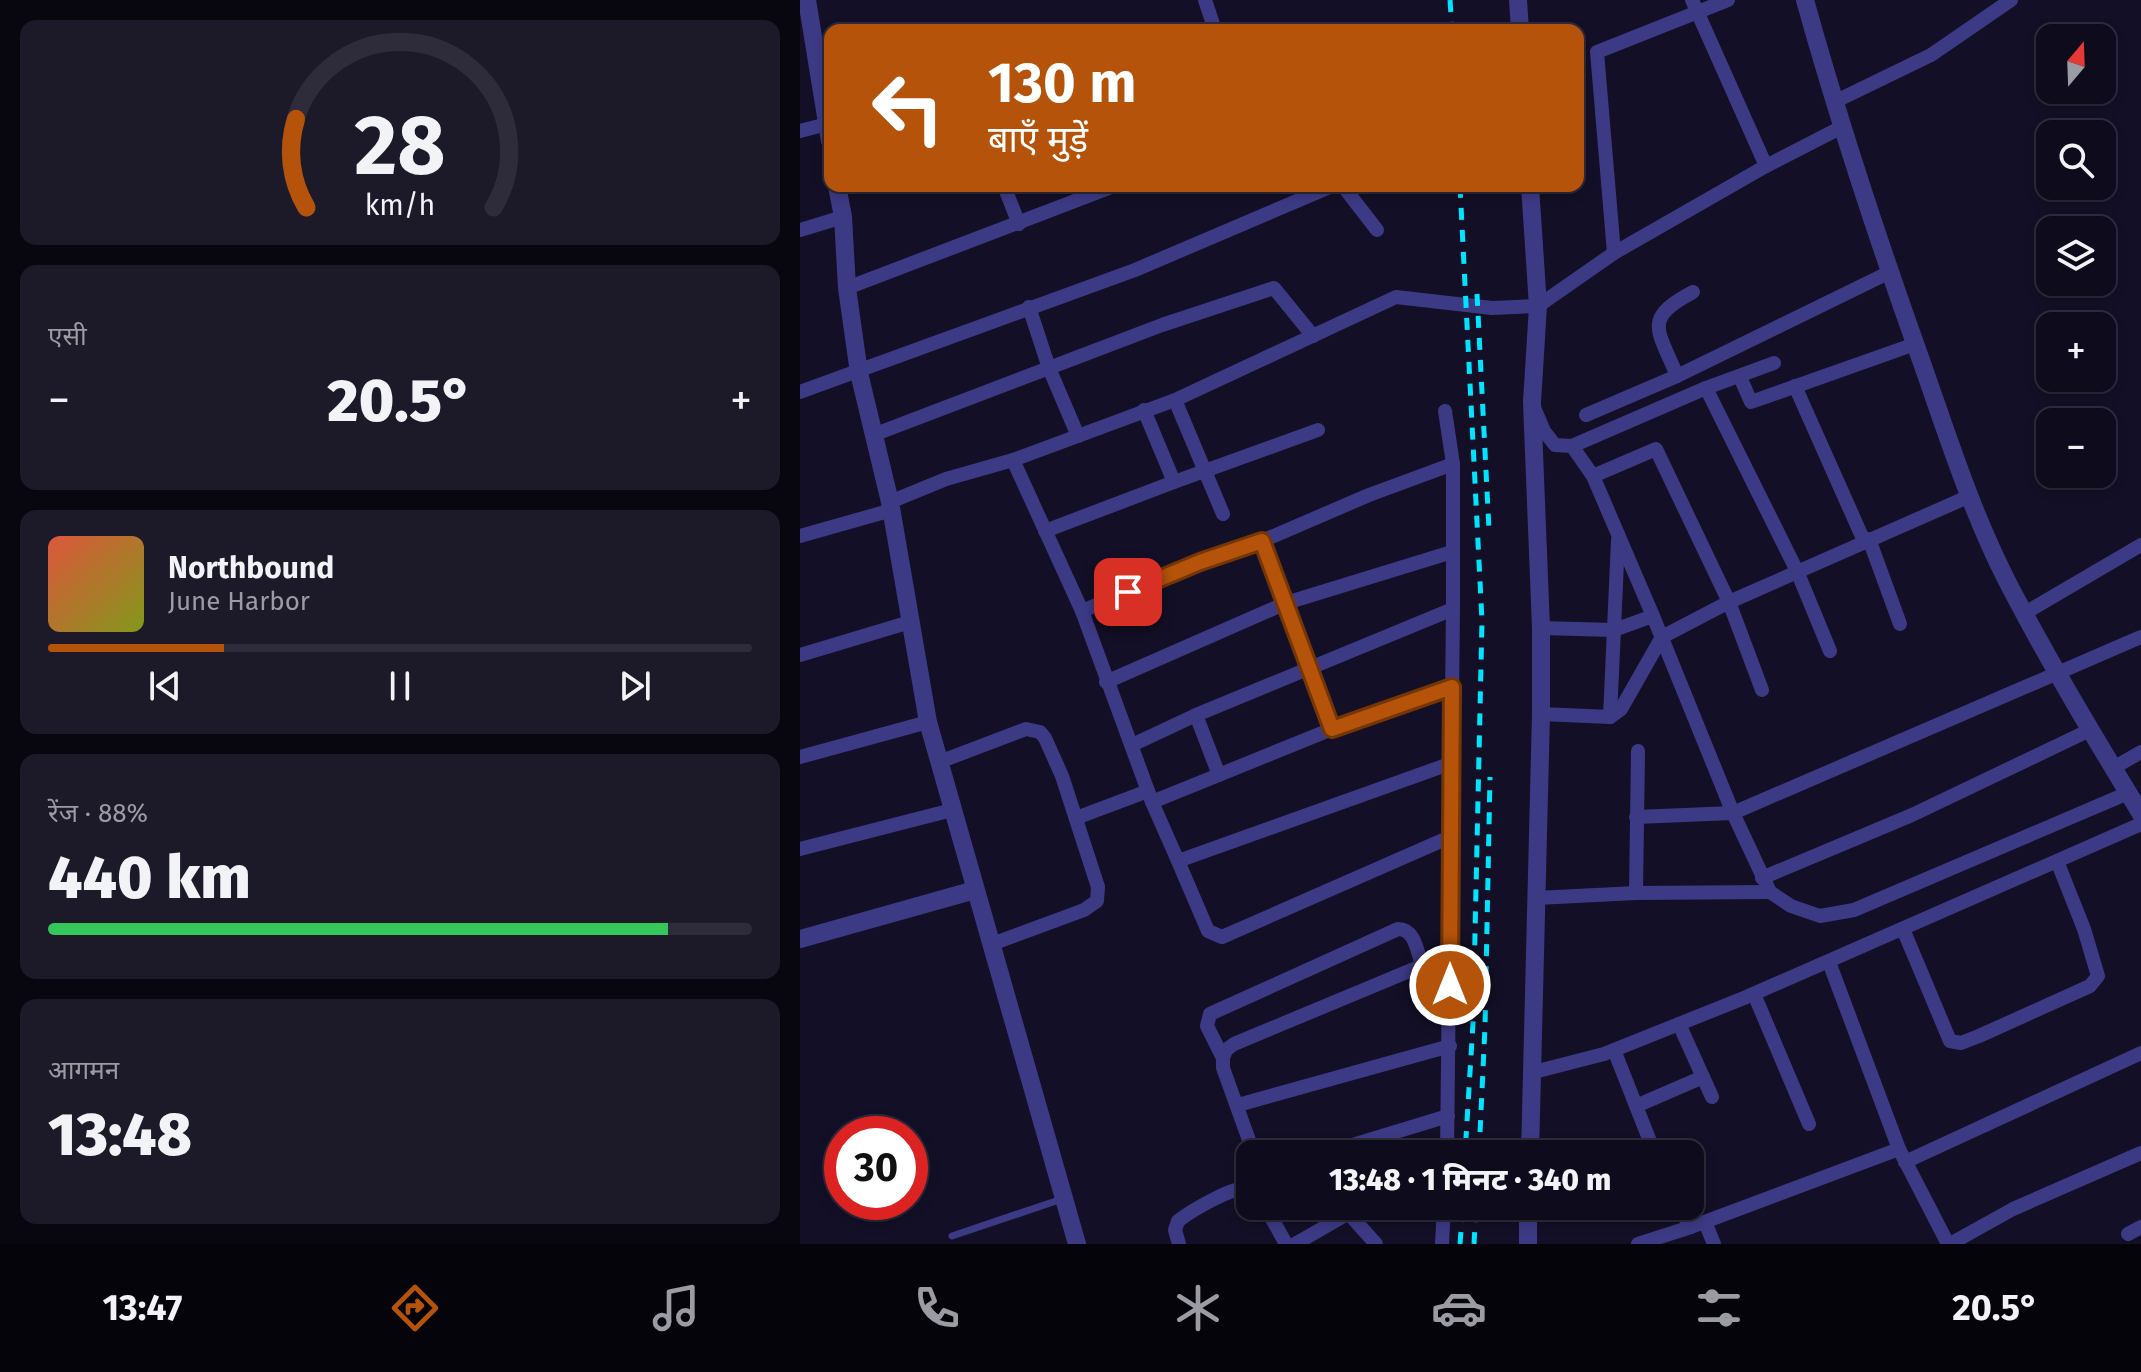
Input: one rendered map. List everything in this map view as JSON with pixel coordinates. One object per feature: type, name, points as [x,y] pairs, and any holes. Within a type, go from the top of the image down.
[{"type":"street","points":[[807,0],[824,103]]},
{"type":"street","points":[[1205,0],[1213,24]]},
{"type":"street","points":[[1518,0],[1520,24]]},
{"type":"street","points":[[1614,253],[1597,52],[1694,6],[1728,0]]},
{"type":"street","points":[[1805,0],[1834,102],[1890,272],[1970,496],[2007,582],[2057,675],[2141,813]]},
{"type":"street","points":[[1834,102],[1931,55],[2011,0]]},
{"type":"street","points":[[1694,6],[1766,166]]},
{"type":"street","points":[[800,536],[891,506],[946,479],[1013,460],[1175,400],[1396,297],[1466,306],[1538,306],[1614,253],[1766,166],[1842,127]]},
{"type":"street","points":[[800,131],[824,133]]},
{"type":"street","points":[[838,192],[859,373],[891,506],[928,722],[1077,1244]]},
{"type":"street","points":[[1006,192],[1019,224]]},
{"type":"street","points":[[847,288],[1099,192]]},
{"type":"street","points":[[800,392],[1135,270],[1318,192]]},
{"type":"street","points":[[1348,192],[1377,230]]},
{"type":"street","points":[[1530,192],[1538,306],[1532,402],[1541,628],[1531,1140]]},
{"type":"street","points":[[800,230],[843,217]]},
{"type":"street","points":[[1586,415],[1677,376],[1890,272]]},
{"type":"street","points":[[873,435],[1162,325],[1274,288],[1313,336]]},
{"type":"street","points":[[1677,376],[1659,332],[1659,319],[1662,311],[1693,292]]},
{"type":"street","points":[[1029,307],[1049,368],[1078,436]]},
{"type":"street","points":[[1740,377],[1751,402],[1915,344]]},
{"type":"street","points":[[1532,402],[1544,431],[1555,445],[1572,446],[1706,388],[1774,363]]},
{"type":"street","points":[[1795,386],[1866,540],[1900,624]]},
{"type":"street","points":[[1706,388],[1797,571],[1830,651]]},
{"type":"street","points":[[1175,400],[1223,514]]},
{"type":"street","points":[[1144,410],[1174,482]]},
{"type":"street","points":[[1445,411],[1453,464],[1447,1140]]},
{"type":"street","points":[[1045,531],[1318,430]]},
{"type":"street","points":[[1572,446],[1593,476],[1762,878],[1770,892],[1791,906],[1820,916],[1854,910],[2128,793]]},
{"type":"street","points":[[1593,476],[1656,449],[1729,602],[1762,690]]},
{"type":"street","points":[[1013,460],[1082,611],[1150,797],[1208,931],[1222,937],[1450,837]]},
{"type":"street","points":[[1082,611],[1453,464]]},
{"type":"street","points":[[1541,714],[1610,717],[1621,709],[1662,637],[1729,602],[1970,496]]},
{"type":"street","points":[[1610,717],[1618,535]]},
{"type":"street","points":[[1262,541],[1332,729]]},
{"type":"street","points":[[2025,613],[2141,545]]},
{"type":"street","points":[[1106,682],[1286,603],[1452,552]]},
{"type":"street","points":[[1132,745],[1196,715],[1453,609]]},
{"type":"street","points":[[1541,628],[1614,630],[1653,616]]},
{"type":"street","points":[[800,655],[910,622]]},
{"type":"street","points":[[1636,817],[1733,813],[2141,637]]},
{"type":"street","points":[[1076,818],[1219,775],[1332,729],[1452,687]]},
{"type":"street","points":[[1196,715],[1219,775]]},
{"type":"street","points":[[800,757],[928,722]]},
{"type":"street","points":[[939,762],[1026,729],[1033,729],[1045,738],[1098,887],[1097,901],[1084,910],[992,944]]},
{"type":"street","points":[[1762,878],[1912,815],[2090,730]]},
{"type":"street","points":[[1636,893],[1638,751]]},
{"type":"street","points":[[2113,768],[2141,752]]},
{"type":"street","points":[[1178,861],[1452,763]]},
{"type":"street","points":[[800,849],[952,810]]},
{"type":"street","points":[[1534,1072],[1614,1050],[1754,994],[2141,824]]},
{"type":"street","points":[[1903,929],[1950,1041],[1961,1043],[2079,992],[2090,986],[2098,976],[2084,929],[2057,861]]},
{"type":"street","points":[[800,939],[975,890]]},
{"type":"street","points":[[1536,898],[1636,893],[1770,892]]},
{"type":"street","points":[[1223,1058],[1207,1026],[1206,1019],[1215,1009],[1398,929],[1411,933],[1422,965]]},
{"type":"street","points":[[1249,1140],[1223,1068],[1226,1050],[1450,954]]},
{"type":"street","points":[[1829,962],[1902,1156],[1949,1244],[2013,1209],[2141,1153]]},
{"type":"street","points":[[1754,994],[1809,1124]]},
{"type":"street","points":[[1679,1024],[1712,1097]]},
{"type":"street","points":[[1238,1105],[1450,1046]]},
{"type":"street","points":[[1614,1050],[1649,1140]]},
{"type":"street","points":[[1638,1244],[1902,1156],[2141,1053]]},
{"type":"street","points":[[1636,1106],[1703,1077]]},
{"type":"street","points":[[1369,1140],[1448,1116]]},
{"type":"street","points":[[1179,1244],[1175,1226],[1182,1218],[1236,1191]]},
{"type":"street","points":[[1273,1220],[1286,1244]]},
{"type":"street","points":[[1295,1244],[1330,1220]]},
{"type":"street","points":[[1354,1220],[1376,1244]]},
{"type":"street","points":[[1442,1244],[1443,1220]]},
{"type":"street","points":[[1528,1220],[1528,1244]]},
{"type":"street","points":[[1694,1220],[1714,1244]]},
{"type":"lane","points":[[952,1236],[1064,1198]]},
{"type":"railway","points":[[1450,0],[1452,24]]},
{"type":"railway","points":[[1460,192],[1482,621],[1473,1023],[1466,1140]]},
{"type":"railway","points":[[1477,294],[1489,530]]},
{"type":"railway","points":[[1480,1140],[1490,777]]},
{"type":"railway","points":[[1460,1244],[1462,1220]]},
{"type":"railway","points":[[1474,1244],[1475,1220]]},
{"type":"route","points":[[1128,592],[1200,562],[1262,541],[1332,729],[1452,687],[1450,985]]}]
